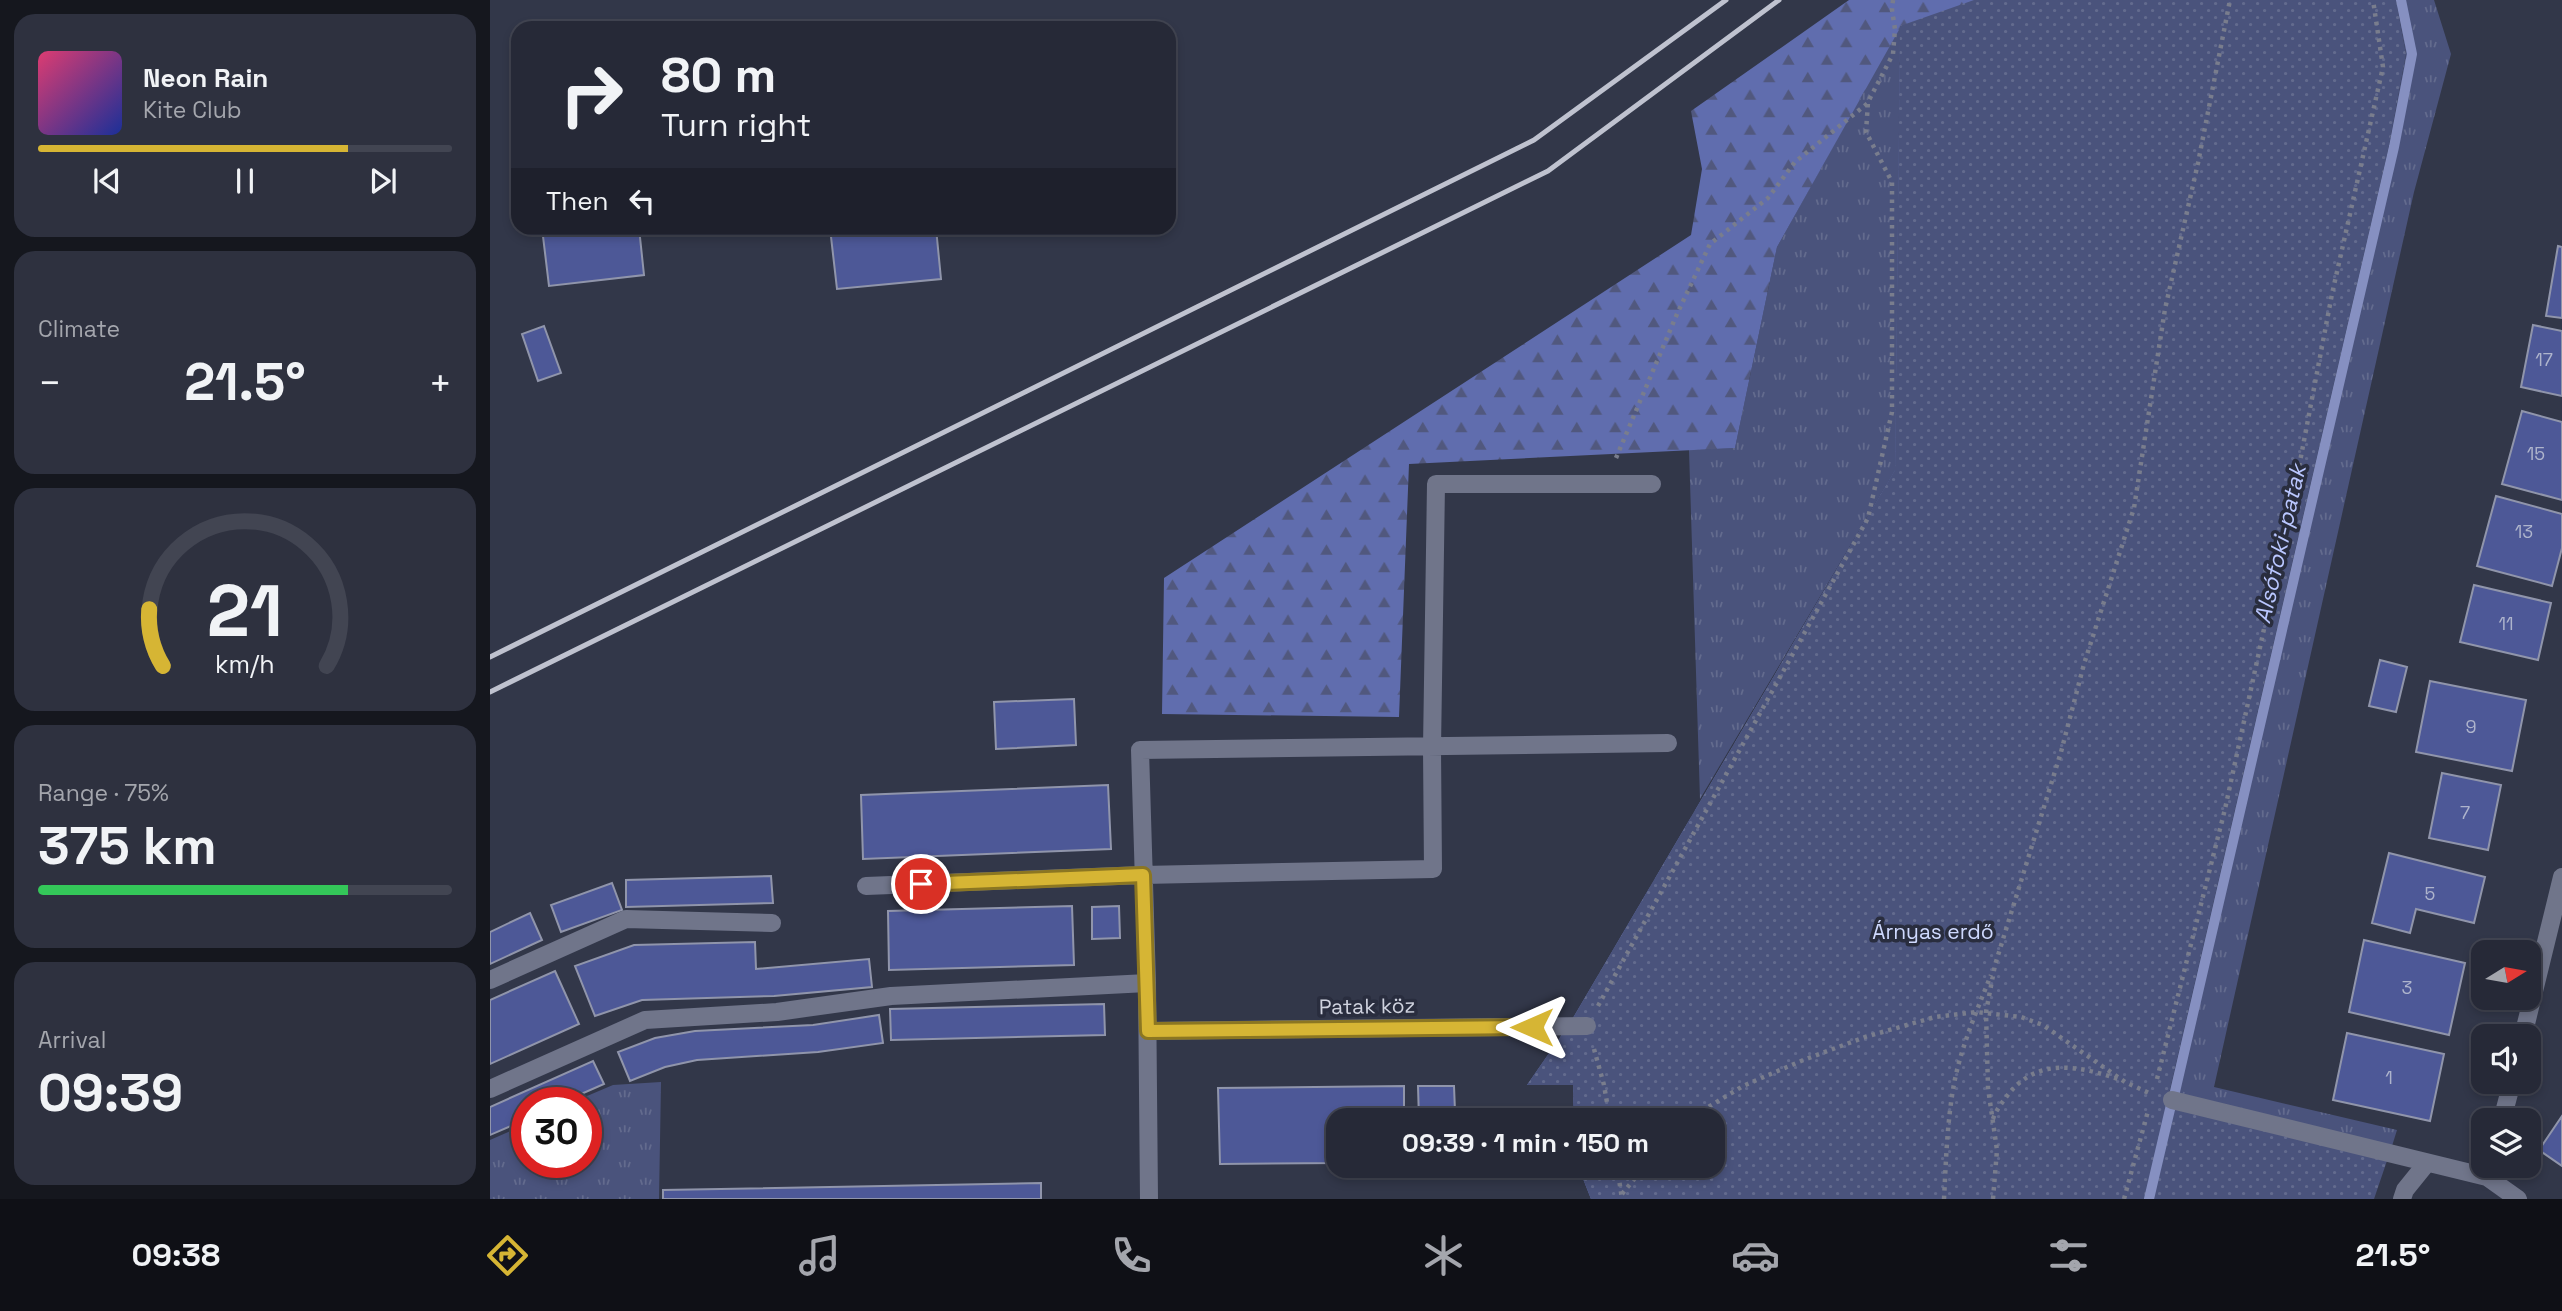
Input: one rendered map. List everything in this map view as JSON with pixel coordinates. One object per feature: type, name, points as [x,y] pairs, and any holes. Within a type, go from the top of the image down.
[{"type":"street","points":[[866,886],[1143,875],[1433,869],[1436,484],[1652,484]]},
{"type":"street","points":[[1149,1199],[1148,1031],[1140,750],[1668,743]]},
{"type":"street","points":[[2526,1024],[2562,877]]},
{"type":"street","points":[[490,980],[626,919],[772,923]]},
{"type":"street","points":[[490,1089],[645,1020],[777,1012],[891,996],[1147,983]]},
{"type":"street","name":"Patak köz","points":[[1148,1031],[1587,1026]]},
{"type":"street","points":[[2172,1100],[2426,1164],[2471,1169]]},
{"type":"street","points":[[2402,1199],[2405,1190],[2426,1164]]},
{"type":"street","points":[[2496,1178],[2518,1199]]},
{"type":"path","points":[[1608,1108],[1587,1026],[1868,518],[1892,412],[1892,182],[1866,132],[1868,102],[1892,54],[1895,29],[1893,0]]},
{"type":"path","points":[[1944,1199],[1947,1137],[1955,1082],[1976,1012],[1995,965],[2061,752],[2084,664],[2134,508],[2165,309],[2198,163],[2230,0]]},
{"type":"path","points":[[2124,1199],[2225,809],[2298,472],[2332,294],[2383,67],[2372,0]]},
{"type":"path","points":[[1604,485],[1676,314],[1710,244],[1768,198],[1795,162],[1868,102]]},
{"type":"path","points":[[1993,1199],[1997,1150],[1988,1088],[1986,1012],[1995,965]]},
{"type":"path","points":[[1704,1108],[1743,1086],[1801,1060],[1865,1037],[1935,1017],[1976,1012],[2021,1017],[2043,1024],[2125,1082]]},
{"type":"path","points":[[1992,1123],[2007,1097],[2029,1074],[2059,1068],[2087,1069],[2172,1100]]},
{"type":"path","points":[[1619,1178],[1622,1197]]},
{"type":"path","points":[[1622,1197],[1636,1178]]},
{"type":"green space","name":"Árnyas erdő","points":[[1849,0],[2387,0],[2116,1145],[1591,1199],[1583,1178],[1725,1178],[1725,1108],[1574,1108],[1573,1085],[1527,1085],[1570,1023],[1895,470],[1900,28],[1777,247],[1735,448],[1409,464],[1399,717],[1162,714],[1164,578],[1691,235],[1702,169],[1691,111]]},
{"type":"green space","name":"Árnyas erdő","points":[[1974,0],[2396,0],[2406,54],[2389,146],[2169,1094],[2392,1146],[2374,1199],[1591,1199],[1583,1178],[1725,1178],[1725,1108],[1574,1108],[1573,1085],[1527,1085],[1570,1023],[1895,470],[1900,26]]},
{"type":"green space","points":[[2396,0],[2434,0],[2451,54],[2414,192],[2214,1087],[2397,1130],[2392,1146],[2169,1094],[2389,146],[2406,54]]},
{"type":"green space","points":[[1900,26],[1895,470],[1700,799],[1689,450],[1735,448],[1777,247]]},
{"type":"green space","points":[[661,1082],[659,1199],[490,1199],[490,1140],[511,1131],[511,1178],[602,1178],[602,1090],[613,1085]]},
{"type":"building","points":[[543,235],[640,235],[644,275],[549,286]]},
{"type":"building","points":[[831,235],[937,235],[941,279],[837,289]]},
{"type":"building","points":[[2558,246],[2562,247],[2562,318],[2546,316]]},
{"type":"building","points":[[2533,325],[2562,331],[2562,396],[2521,387]]},
{"type":"building","points":[[544,326],[561,373],[538,381],[522,334]]},
{"type":"building","points":[[2522,411],[2562,422],[2562,500],[2502,484]]},
{"type":"building","points":[[2496,496],[2562,514],[2562,548],[2552,586],[2477,566]]},
{"type":"building","points":[[2474,585],[2551,603],[2538,660],[2460,642]]},
{"type":"building","points":[[2380,660],[2407,667],[2396,712],[2369,706]]},
{"type":"building","points":[[2430,681],[2526,700],[2512,771],[2416,752]]},
{"type":"building","points":[[1074,699],[1076,745],[996,749],[994,702]]},
{"type":"building","points":[[2442,773],[2501,785],[2488,850],[2429,838]]},
{"type":"building","points":[[1108,785],[1111,849],[863,859],[861,795]]},
{"type":"building","points":[[2389,853],[2485,877],[2474,923],[2416,909],[2410,933],[2372,923]]},
{"type":"building","points":[[771,876],[773,903],[626,907],[626,880]]},
{"type":"building","points":[[612,883],[622,910],[561,932],[551,905]]},
{"type":"building","points":[[1072,906],[1074,965],[889,970],[888,911]]},
{"type":"building","points":[[1119,906],[1120,938],[1092,939],[1092,907]]},
{"type":"building","points":[[530,913],[542,940],[490,964],[490,932]]},
{"type":"building","points":[[2364,940],[2465,963],[2449,1035],[2349,1012]]},
{"type":"building","points":[[755,942],[756,969],[869,959],[872,987],[774,996],[642,1000],[595,1016],[575,966],[634,945]]},
{"type":"building","points":[[555,971],[579,1024],[490,1064],[490,1000]]},
{"type":"building","points":[[1104,1004],[1105,1035],[891,1040],[890,1009]]},
{"type":"building","points":[[879,1015],[883,1043],[818,1052],[697,1060],[665,1067],[630,1081],[618,1052],[655,1038],[695,1031],[813,1025]]},
{"type":"building","points":[[2347,1033],[2444,1054],[2430,1121],[2333,1100]]},
{"type":"building","points":[[593,1061],[604,1084],[597,1087],[535,1087]]},
{"type":"building","points":[[1404,1086],[1404,1108],[1326,1108],[1326,1163],[1220,1164],[1218,1088]]},
{"type":"building","points":[[1418,1086],[1454,1086],[1455,1108],[1419,1108]]},
{"type":"building","points":[[511,1098],[511,1126],[490,1135],[490,1107]]},
{"type":"building","points":[[2562,1116],[2562,1166],[2541,1151],[2541,1147]]},
{"type":"building","points":[[1041,1183],[1041,1199],[663,1199],[663,1190]]},
{"type":"waterway","name":"Alsófoki-patak","points":[[2174,1096],[2394,147],[2412,54],[2401,0]]},
{"type":"waterway","name":"Alsófoki-patak","points":[[2149,1199],[2171,1105]]},
{"type":"railway","points":[[490,657],[1534,140],[1726,0]]},
{"type":"railway","points":[[490,692],[1548,171],[1779,0]]},
{"type":"route","points":[[921,884],[1143,875],[1148,1031],[1532,1027]]}]
